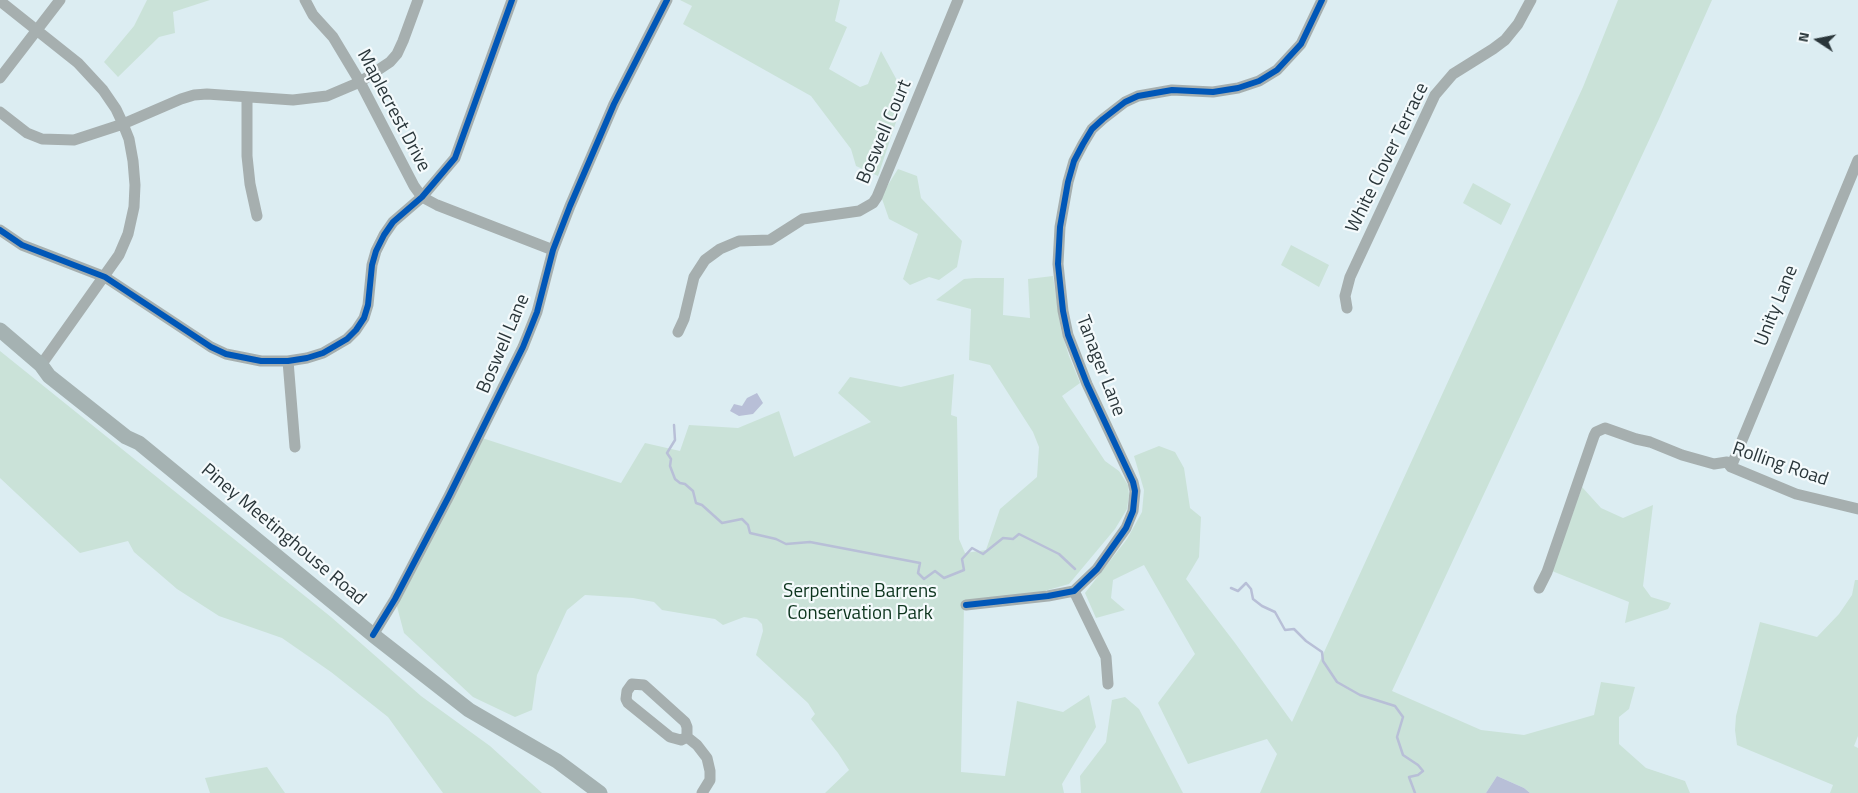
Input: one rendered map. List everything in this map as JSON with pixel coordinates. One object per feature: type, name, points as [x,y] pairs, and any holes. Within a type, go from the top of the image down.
[{"type":"main road","name":"Piney Meetinghouse Road","points":[[0,330],[42,365],[54,369],[132,432],[139,443],[373,635],[469,710],[557,761],[600,793]]},
{"type":"street","points":[[0,0],[90,74],[116,109],[129,139],[133,161],[134,207],[128,234],[119,256],[42,365]]},
{"type":"street","points":[[0,78],[60,0]]},
{"type":"street","name":"Maplecrest Drive","points":[[306,0],[313,15],[333,37],[360,82],[414,186],[422,197],[437,205],[553,250]]},
{"type":"street","points":[[0,112],[27,133],[42,139],[57,141],[74,140],[123,124],[194,95],[207,94],[293,100],[327,96],[360,82],[390,62],[397,54],[418,0]]},
{"type":"street","points":[[0,230],[22,245],[105,277],[211,347],[245,359],[288,361],[323,353],[341,344],[356,330],[364,318],[368,305],[372,265],[384,235],[393,222],[422,197],[455,158],[512,0]]},
{"type":"street","name":"Boswell Lane","points":[[373,635],[395,599],[440,514],[523,347],[537,312],[553,250],[570,206],[614,104],[667,0]]},
{"type":"street","name":"Boswell Court","points":[[678,332],[684,319],[694,277],[704,261],[720,249],[739,241],[770,240],[803,220],[859,211],[873,203],[958,0]]},
{"type":"street","name":"Tanager Lane","points":[[1074,591],[1097,570],[1126,528],[1133,511],[1135,490],[1125,462],[1087,384],[1068,335],[1063,311],[1058,264],[1060,227],[1068,182],[1074,161],[1092,129],[1125,102],[1138,96],[1172,90],[1213,92],[1238,89],[1259,81],[1277,70],[1301,44],[1322,0]]},
{"type":"street","name":"White Clover Terrace","points":[[1347,308],[1345,296],[1350,277],[1435,95],[1453,74],[1505,40],[1518,24],[1531,0]]},
{"type":"street","points":[[247,97],[247,156],[250,184],[257,216]]},
{"type":"street","name":"Unity Lane","points":[[1730,467],[1858,160]]},
{"type":"street","points":[[288,361],[295,447]]},
{"type":"street","name":"Rolling Road","points":[[1539,588],[1547,572],[1594,436],[1596,432],[1605,428],[1714,464],[1727,462],[1730,467],[1796,494],[1858,509]]},
{"type":"street","points":[[966,605],[1048,596],[1074,591],[1106,657],[1108,684]]},
{"type":"street","points":[[687,737],[681,740],[670,737],[628,703],[626,696],[630,686],[636,684],[644,685],[685,722],[687,737],[707,758],[710,780],[702,793]]},
{"type":"green space","points":[[147,0],[210,0],[173,12],[175,33],[159,37],[118,77],[104,62],[134,26]]},
{"type":"green space","points":[[680,0],[840,0],[835,21],[847,27],[829,69],[860,87],[868,84],[881,51],[905,95],[878,176],[856,166],[851,149],[811,96],[683,24],[692,6]]},
{"type":"green space","points":[[1618,0],[1712,0],[1659,119],[1392,691],[1481,730],[1524,735],[1594,715],[1601,682],[1635,687],[1629,709],[1619,717],[1619,744],[1646,768],[1685,781],[1690,793],[1530,793],[1524,788],[1497,776],[1486,793],[1260,793],[1277,754],[1267,739],[1188,764],[1158,703],[1195,654],[1144,565],[1113,580],[1111,598],[1125,610],[1096,618],[1085,593],[1127,539],[1142,512],[1144,490],[1134,456],[1159,446],[1175,452],[1184,468],[1190,508],[1201,517],[1199,557],[1186,579],[1292,722],[1583,87]]},
{"type":"green space","points":[[898,169],[917,176],[921,198],[962,241],[957,267],[939,280],[929,277],[910,285],[903,279],[918,234],[889,219],[881,196]]},
{"type":"green space","points":[[1473,183],[1511,204],[1501,225],[1463,203]]},
{"type":"green space","points":[[1291,245],[1329,265],[1319,287],[1281,265]]},
{"type":"green space","name":"Serpentine Barrens Conservation Park","points":[[1053,276],[1061,330],[1080,383],[1062,396],[1105,461],[1119,471],[1128,485],[1127,509],[1115,529],[1069,584],[1037,593],[964,604],[961,772],[1005,776],[1017,701],[1063,712],[1089,695],[1096,727],[1062,784],[1064,793],[825,793],[849,770],[811,719],[815,714],[808,703],[756,655],[763,631],[762,624],[757,619],[744,617],[723,625],[715,619],[662,610],[654,602],[633,598],[585,595],[567,610],[537,675],[532,710],[515,717],[473,697],[404,633],[395,599],[479,437],[621,483],[645,443],[680,451],[689,425],[738,428],[779,411],[794,457],[871,422],[838,393],[850,377],[901,387],[954,374],[951,415],[957,417],[959,539],[965,553],[986,550],[1000,509],[1037,477],[1039,447],[1033,432],[990,365],[969,360],[971,309],[936,300],[964,279],[1004,278],[1003,315],[1030,318],[1028,279]]},
{"type":"green space","points":[[0,351],[331,617],[421,696],[490,746],[542,793],[443,793],[388,717],[331,672],[282,638],[219,616],[177,589],[134,552],[128,541],[80,553],[0,478]]},
{"type":"green space","points":[[1582,487],[1601,508],[1623,518],[1653,505],[1643,586],[1651,597],[1671,603],[1668,609],[1625,623],[1629,602],[1552,571]]},
{"type":"green space","points":[[1855,580],[1858,580],[1858,736],[1854,746],[1858,748],[1858,793],[1830,793],[1833,785],[1737,745],[1736,716],[1760,622],[1817,637],[1839,614],[1852,595]]},
{"type":"green space","points":[[1125,697],[1139,709],[1183,793],[1081,793],[1080,776],[1106,742],[1112,700]]},
{"type":"green space","points":[[267,767],[285,793],[210,793],[205,778]]},
{"type":"water","points":[[757,393],[763,403],[753,414],[739,416],[730,411],[734,404],[742,406],[747,398]]},
{"type":"water","points":[[1497,776],[1524,788],[1530,793],[1486,793]]},
{"type":"waterway","points":[[674,425],[675,440],[667,453],[671,459],[670,466],[675,479],[693,491],[696,503],[702,505],[722,523],[742,519],[748,525],[750,533],[776,539],[786,544],[810,542],[920,563],[918,573],[924,579],[935,571],[944,578],[964,570],[962,559],[972,548],[983,554],[1003,538],[1013,539],[1019,534],[1059,554],[1075,569]]},
{"type":"waterway","points":[[1231,588],[1238,591],[1246,583],[1251,589],[1253,599],[1275,612],[1285,630],[1294,629],[1306,641],[1322,652],[1323,661],[1337,682],[1360,695],[1395,706],[1403,717],[1397,737],[1403,755],[1418,765],[1423,771],[1418,775],[1409,777],[1415,793]]},
{"type":"cycle path","points":[[0,230],[22,245],[105,277],[211,347],[226,354],[261,361],[288,361],[323,353],[347,339],[364,318],[368,305],[372,265],[384,235],[393,222],[422,197],[455,158],[512,0]]},
{"type":"cycle path","points":[[373,635],[395,599],[449,496],[523,347],[537,312],[553,250],[570,206],[614,104],[667,0]]},
{"type":"cycle path","points":[[966,605],[1048,596],[1074,591],[1097,569],[1126,528],[1133,511],[1135,491],[1133,482],[1087,384],[1068,335],[1063,311],[1058,264],[1060,227],[1068,182],[1074,161],[1083,144],[1092,129],[1103,119],[1125,102],[1138,96],[1172,90],[1213,92],[1238,88],[1259,81],[1277,70],[1301,44],[1322,0]]}]
